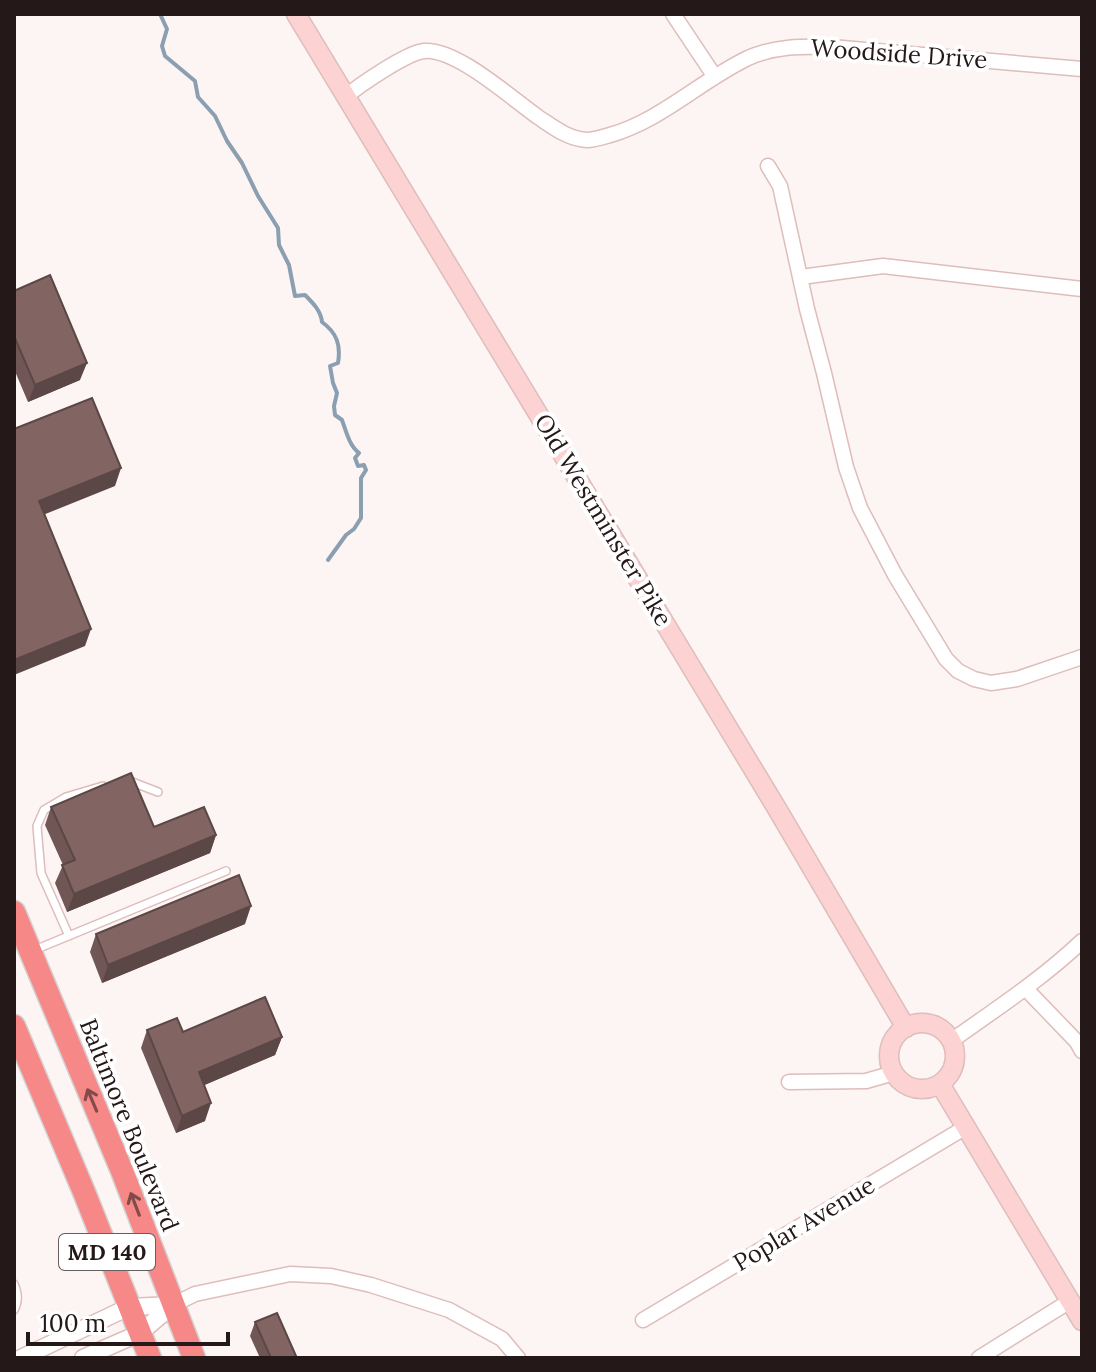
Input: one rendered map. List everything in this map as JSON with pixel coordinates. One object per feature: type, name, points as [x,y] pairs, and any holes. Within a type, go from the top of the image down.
[{"type":"highway","name":"Baltimore Boulevard","points":[[14,912],[122,1171],[194,1358]]},
{"type":"highway","name":"MD 140","points":[[14,1026],[150,1358]]},
{"type":"main road","name":"Old Westminster Pike","points":[[296,14],[700,680],[906,1028]]},
{"type":"main road","points":[[927,1024],[939,1028],[951,1041],[955,1049],[955,1063],[950,1075],[940,1084],[925,1089],[910,1087],[897,1078],[890,1063],[890,1048],[898,1034],[906,1028],[927,1024]]},
{"type":"main road","points":[[940,1084],[1082,1321]]},
{"type":"street","points":[[673,14],[715,77]]},
{"type":"street","name":"Woodside Drive","points":[[345,97],[390,67],[425,51],[460,61],[561,133],[585,140],[599,139],[634,127],[750,57],[772,49],[831,47],[1082,69]]},
{"type":"street","points":[[768,166],[780,186],[846,467],[860,508],[895,575],[946,659],[958,671],[991,683],[1017,679],[1082,657]]},
{"type":"street","points":[[801,277],[883,266],[1082,289]]},
{"type":"street","points":[[951,1041],[1026,989],[1082,941]]},
{"type":"street","points":[[1026,989],[1082,1051]]},
{"type":"street","points":[[789,1082],[866,1081],[894,1073]]},
{"type":"street","name":"Poplar Avenue","points":[[643,1320],[966,1127]]},
{"type":"street","points":[[83,1358],[140,1333],[173,1305],[195,1294],[290,1274],[331,1276],[371,1285],[449,1310],[502,1339],[518,1358]]},
{"type":"street","points":[[979,1358],[1070,1301]]},
{"type":"street","points":[[21,1358],[129,1307],[173,1305]]},
{"type":"lane","points":[[124,780],[158,792]]},
{"type":"lane","points":[[69,936],[41,873],[37,826],[44,810],[66,797],[110,784]]},
{"type":"lane","points":[[30,952],[226,871]]},
{"type":"lane","points":[[14,1284],[17,1305],[14,1310]]},
{"type":"building","points":[[50,275],[87,363],[35,385],[14,336],[14,291]]},
{"type":"building","points":[[92,398],[121,468],[39,501],[91,629],[14,660],[14,429]]},
{"type":"building","points":[[131,773],[154,827],[204,807],[216,835],[74,894],[62,865],[75,860],[51,807]]},
{"type":"building","points":[[239,875],[251,906],[108,965],[96,934]]},
{"type":"building","points":[[265,997],[282,1037],[199,1072],[211,1103],[182,1116],[147,1030],[177,1018],[183,1032]]},
{"type":"building","points":[[277,1313],[296,1356],[271,1358],[255,1322]]},
{"type":"waterway","points":[[160,14],[167,29],[162,46],[165,56],[195,81],[198,97],[215,116],[278,228],[279,245],[289,265],[295,296],[305,295],[311,301],[322,322],[337,340],[338,363],[330,366],[337,393],[335,415],[342,420],[350,442],[359,453],[355,458],[358,466],[364,465],[366,470],[361,478],[361,518],[328,560]]}]
